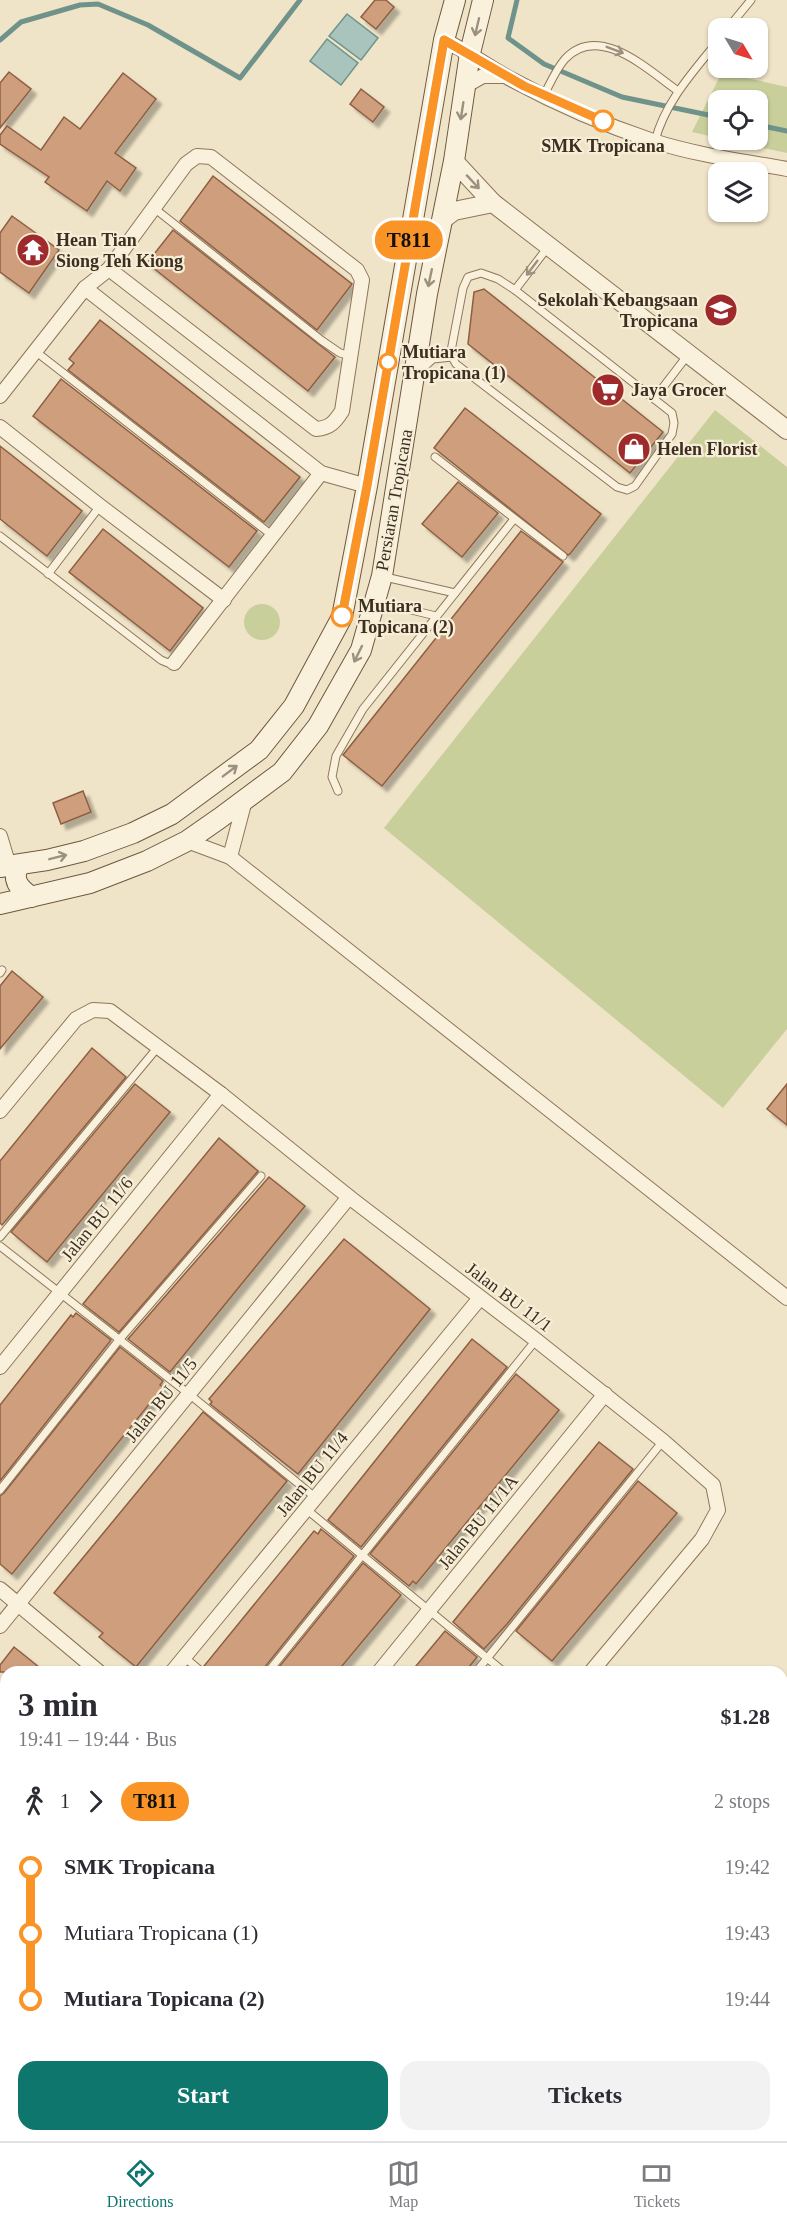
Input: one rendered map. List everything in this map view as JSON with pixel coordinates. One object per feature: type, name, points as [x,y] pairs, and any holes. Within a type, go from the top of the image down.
[{"type":"main road","name":"Persiaran Tropicana","points":[[9,866],[84,851],[133,833],[172,814],[259,750],[294,706],[342,616],[367,486],[444,40],[454,0]]},
{"type":"main road","name":"Persiaran Tropicana","points":[[0,904],[90,883],[147,861],[187,841],[282,772],[318,726],[361,650],[382,576],[427,294],[454,160],[470,53],[483,0]]},
{"type":"main road","points":[[9,866],[15,872],[16,881],[21,890],[31,897]]},
{"type":"street","points":[[444,40],[470,53],[505,76],[544,95],[655,141],[787,169]]},
{"type":"street","points":[[465,86],[483,76],[505,76]]},
{"type":"street","points":[[0,396],[85,288],[109,269],[186,164],[198,156],[211,158],[357,270],[362,280],[342,411],[334,423],[326,428],[316,429],[109,269]]},
{"type":"street","points":[[454,160],[493,203],[787,430]]},
{"type":"street","points":[[442,220],[454,211],[493,203]]},
{"type":"street","points":[[85,288],[321,473],[367,486]]},
{"type":"street","points":[[0,427],[224,600]]},
{"type":"street","points":[[174,663],[321,473]]},
{"type":"street","points":[[230,857],[245,800]]},
{"type":"street","points":[[0,836],[9,866]]},
{"type":"street","points":[[187,841],[230,857],[787,1298]]},
{"type":"street","name":"Jalan BU 11/1","points":[[0,1111],[76,1019],[93,1010],[110,1011],[221,1094],[349,1197],[605,1394],[713,1485],[718,1510],[702,1539],[596,1666]]},
{"type":"street","name":"Jalan BU 11/6","points":[[0,1366],[221,1094]]},
{"type":"street","name":"Jalan BU 11/5","points":[[0,1626],[349,1197]]},
{"type":"street","name":"Jalan BU 11/4","points":[[177,1666],[480,1298]]},
{"type":"street","name":"Jalan BU 11/1A","points":[[384,1666],[605,1394]]},
{"type":"street","points":[[0,1589],[92,1666]]},
{"type":"lane","points":[[736,18],[751,0]]},
{"type":"lane","points":[[544,95],[565,59],[582,47],[599,44],[623,52],[678,91]]},
{"type":"lane","points":[[655,141],[664,114],[678,91],[708,54]]},
{"type":"lane","points":[[154,208],[321,340],[351,356]]},
{"type":"lane","points":[[515,290],[548,247]]},
{"type":"lane","points":[[482,273],[498,279],[515,290],[672,413],[674,423],[672,434],[635,486],[627,490],[617,487],[456,364],[452,357],[451,351],[463,288],[468,277],[482,273]]},
{"type":"lane","points":[[35,351],[273,536]]},
{"type":"lane","points":[[654,399],[689,353]]},
{"type":"lane","points":[[414,378],[433,359],[452,357]]},
{"type":"lane","points":[[435,458],[563,556]]},
{"type":"lane","points":[[48,574],[100,506]]},
{"type":"lane","points":[[338,791],[332,777],[336,756],[346,735],[363,709],[513,519]]},
{"type":"lane","points":[[0,536],[161,660],[174,663]]},
{"type":"lane","points":[[382,576],[455,592]]},
{"type":"lane","points":[[375,601],[436,616]]},
{"type":"lane","points":[[0,1237],[158,1047]]},
{"type":"lane","points":[[0,1490],[119,1340],[261,1176]]},
{"type":"lane","points":[[0,1246],[316,1498]]},
{"type":"lane","points":[[273,1666],[536,1340]]},
{"type":"lane","points":[[482,1666],[663,1442]]},
{"type":"lane","points":[[306,1509],[497,1666]]},
{"type":"lane","points":[[184,1657],[195,1666]]},
{"type":"green space","points":[[719,78],[747,78],[787,87],[787,153],[768,149],[768,90],[713,90]]},
{"type":"green space","points":[[708,100],[708,136],[692,132]]},
{"type":"green space","points":[[715,410],[787,467],[787,1029],[723,1108],[384,828]]},
{"type":"green space","points":[[262,604],[275,609],[280,622],[275,635],[262,640],[249,635],[244,622],[249,609]]},
{"type":"water","points":[[347,14],[378,38],[361,60],[329,36]]},
{"type":"water","points":[[327,39],[358,63],[341,85],[310,61]]},
{"type":"building","points":[[375,0],[386,0],[394,7],[376,29],[361,17]]},
{"type":"building","points":[[9,72],[31,89],[0,128],[0,83]]},
{"type":"building","points":[[123,73],[156,99],[115,153],[136,168],[120,191],[107,181],[87,211],[45,182],[49,177],[0,144],[0,135],[7,126],[41,150],[64,117],[80,129]]},
{"type":"building","points":[[361,89],[384,107],[373,122],[350,104]]},
{"type":"building","points":[[213,176],[352,284],[317,330],[180,221]]},
{"type":"building","points":[[12,216],[59,250],[29,293],[0,272],[0,233]]},
{"type":"building","points":[[173,230],[335,357],[308,391],[147,263]]},
{"type":"building","points":[[484,289],[663,432],[630,473],[468,344],[474,292]]},
{"type":"building","points":[[100,320],[300,477],[264,522],[68,370],[74,363],[69,359]]},
{"type":"building","points":[[61,379],[257,531],[229,567],[33,416]]},
{"type":"building","points":[[465,408],[601,514],[570,554],[568,555],[434,448]]},
{"type":"building","points":[[0,446],[82,511],[47,556],[0,519]]},
{"type":"building","points":[[458,482],[498,513],[462,557],[422,524]]},
{"type":"building","points":[[103,529],[203,608],[170,651],[69,572]]},
{"type":"building","points":[[521,531],[563,562],[382,786],[343,755]]},
{"type":"building","points":[[83,791],[91,812],[61,824],[53,803]]},
{"type":"building","points":[[12,971],[43,997],[0,1049],[0,986]]},
{"type":"building","points":[[92,1048],[126,1077],[2,1225],[0,1223],[0,1161]]},
{"type":"building","points":[[135,1084],[170,1112],[47,1262],[11,1232]]},
{"type":"building","points":[[787,1084],[787,1125],[767,1109]]},
{"type":"building","points":[[219,1138],[258,1171],[119,1332],[83,1304]]},
{"type":"building","points":[[269,1177],[305,1206],[170,1372],[128,1339]]},
{"type":"building","points":[[344,1239],[430,1309],[298,1474],[210,1404],[212,1402],[209,1399]]},
{"type":"building","points":[[76,1313],[111,1340],[0,1481],[0,1405],[71,1315],[73,1317]]},
{"type":"building","points":[[472,1339],[507,1367],[361,1547],[328,1520]]},
{"type":"building","points":[[120,1347],[163,1381],[160,1385],[163,1387],[12,1574],[0,1564],[0,1496]]},
{"type":"building","points":[[516,1374],[559,1410],[416,1584],[413,1581],[409,1586],[370,1554]]},
{"type":"building","points":[[203,1412],[287,1481],[137,1666],[99,1637],[103,1633],[54,1593]]},
{"type":"building","points":[[599,1442],[633,1469],[484,1649],[453,1622]]},
{"type":"building","points":[[638,1481],[677,1513],[552,1661],[516,1631]]},
{"type":"building","points":[[321,1529],[354,1556],[266,1666],[204,1666],[314,1531],[318,1534]]},
{"type":"building","points":[[363,1563],[401,1595],[342,1666],[280,1666]]},
{"type":"building","points":[[445,1631],[477,1657],[470,1666],[416,1666]]},
{"type":"building","points":[[14,1647],[38,1666],[0,1666]]},
{"type":"waterway","points":[[0,40],[21,22],[80,5],[98,4],[148,25],[240,78],[300,0]]},
{"type":"waterway","points":[[517,0],[508,38],[544,64],[622,97],[708,115]]},
{"type":"waterway","points":[[768,127],[787,131]]},
{"type":"bus line","name":"T811","points":[[342,616],[367,486],[444,40],[524,86],[603,121]]},
{"type":"place","name":"SMK Tropicana","points":[[603,121]]},
{"type":"place","name":"Hean Tian Siong Teh Kiong","points":[[33,250]]},
{"type":"place","name":"Sekolah Kebangsaan Tropicana","points":[[721,310]]},
{"type":"place","name":"Mutiara Tropicana (1)","points":[[388,362]]},
{"type":"place","name":"Jaya Grocer","points":[[608,390]]},
{"type":"place","name":"Helen Florist","points":[[634,449]]},
{"type":"place","name":"Mutiara Topicana (2)","points":[[342,616]]}]
